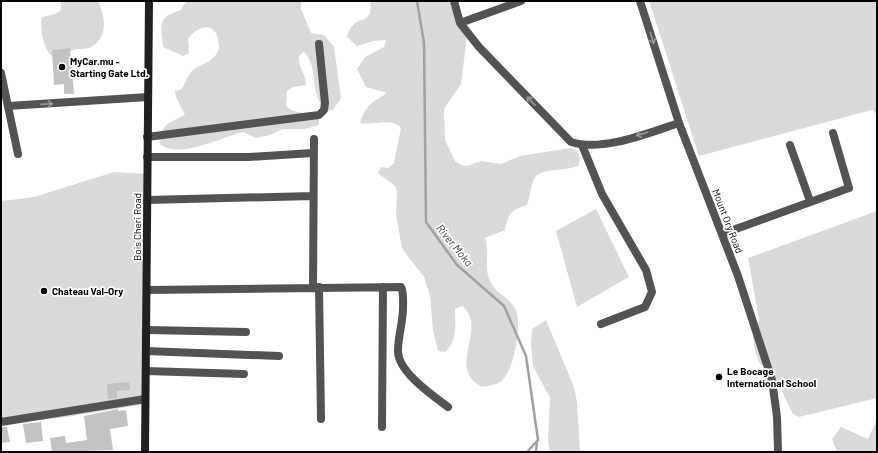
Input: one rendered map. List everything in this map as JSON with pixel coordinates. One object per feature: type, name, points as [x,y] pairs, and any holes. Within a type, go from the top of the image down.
[{"type":"main road","name":"Bois Cheri Road","points":[[145,452],[144,399],[147,330],[149,1]]},
{"type":"street","points":[[454,1],[460,23],[479,47],[571,142],[582,145],[607,144],[679,123]]},
{"type":"street","points":[[460,23],[521,1]]},
{"type":"street","name":"Mount Ory Road","points":[[640,1],[679,123],[738,276],[772,380],[777,417],[778,452]]},
{"type":"street","points":[[147,137],[319,115],[324,110],[325,103],[319,44]]},
{"type":"street","points":[[1,73],[18,154]]},
{"type":"street","points":[[8,106],[148,97]]},
{"type":"street","points":[[722,234],[810,201],[850,188],[833,133]]},
{"type":"street","points":[[314,139],[312,153],[313,196],[321,419]]},
{"type":"street","points":[[582,145],[602,194],[646,270],[652,292],[645,307],[601,324]]},
{"type":"street","points":[[790,145],[810,201]]},
{"type":"street","points":[[147,157],[249,157],[312,153]]},
{"type":"street","points":[[147,200],[313,196]]},
{"type":"street","points":[[382,426],[383,287]]},
{"type":"street","points":[[147,290],[399,287],[402,289],[403,322],[398,350],[401,363],[409,374],[448,407]]},
{"type":"street","points":[[147,330],[246,332]]},
{"type":"street","points":[[146,351],[279,356]]},
{"type":"street","points":[[146,371],[244,374]]},
{"type":"street","points":[[1,422],[144,399]]},
{"type":"shaded area","points":[[61,1],[98,1],[104,20],[104,26],[101,38],[91,47],[75,49],[56,57],[50,54],[47,50],[43,38],[41,21],[42,17],[55,14],[61,10]]},
{"type":"shaded area","points":[[186,1],[301,1],[301,9],[311,33],[324,35],[334,47],[341,98],[333,110],[326,111],[321,104],[309,58],[304,52],[299,56],[299,60],[306,85],[293,87],[287,91],[286,106],[293,111],[310,114],[319,118],[319,125],[305,129],[283,129],[270,135],[256,138],[243,132],[189,149],[178,150],[168,148],[160,144],[162,132],[166,125],[185,115],[176,97],[175,91],[182,89],[192,71],[212,59],[219,48],[216,33],[209,27],[204,27],[191,35],[188,39],[189,53],[183,56],[163,47],[161,26],[163,20],[168,15],[181,10]]},
{"type":"shaded area","points":[[371,1],[455,1],[467,36],[461,84],[444,109],[445,140],[455,161],[461,165],[467,166],[481,161],[501,164],[520,156],[570,148],[577,151],[580,158],[578,166],[573,168],[538,174],[532,183],[527,205],[511,213],[505,230],[485,238],[487,249],[487,272],[491,283],[496,290],[511,302],[518,317],[516,348],[513,359],[505,377],[496,384],[482,387],[472,379],[467,370],[471,325],[469,315],[462,306],[455,309],[455,332],[452,342],[445,352],[438,351],[433,330],[430,296],[424,277],[403,250],[401,243],[396,214],[397,192],[395,186],[378,173],[381,167],[388,168],[394,163],[401,128],[387,122],[371,124],[360,123],[367,108],[387,93],[366,87],[357,69],[365,57],[384,47],[386,40],[373,41],[357,46],[347,37],[349,30],[353,25],[358,21],[365,19],[370,14]]},
{"type":"shaded area","points":[[649,1],[877,1],[877,115],[872,110],[699,156]]},
{"type":"shaded area","points":[[114,172],[144,174],[145,404],[67,417],[1,424],[1,201],[34,197]]},
{"type":"shaded area","points":[[596,209],[629,277],[577,307],[556,231]]},
{"type":"shaded area","points":[[877,211],[877,398],[799,417],[793,414],[772,371],[760,364],[755,351],[753,337],[759,320],[748,258]]},
{"type":"shaded area","points":[[546,320],[574,387],[577,402],[580,452],[550,452],[548,441],[550,398],[533,366],[531,344],[532,329]]},
{"type":"shaded area","points":[[877,419],[877,452],[837,452],[832,439],[841,427],[868,439]]},
{"type":"building","name":"MyCar.mu - Starting Gate Ltd.","points":[[70,48],[74,94],[64,94],[64,84],[54,85],[52,50]]},
{"type":"building","points":[[129,382],[130,390],[117,391],[117,398],[108,399],[107,384]]},
{"type":"building","points":[[118,409],[118,411],[126,410],[128,426],[110,429],[113,450],[52,452],[50,438],[65,436],[66,443],[87,440],[84,416]]},
{"type":"building","points":[[41,422],[43,441],[26,443],[23,424]]},
{"type":"building","points":[[1,427],[7,427],[10,442],[1,443]]},
{"type":"waterway","name":"River Moka","points":[[417,1],[424,43],[426,222],[457,265],[504,306],[526,356],[538,440],[527,452]]},
{"type":"waterway","name":"River Moka","points":[[536,452],[537,441]]},
{"type":"place","name":"MyCar.mu - Starting Gate Ltd.","points":[[62,67]]},
{"type":"place","name":"Chateau Val-Ory","points":[[44,291]]},
{"type":"place","name":"Le Bocage International School","points":[[719,377]]}]
